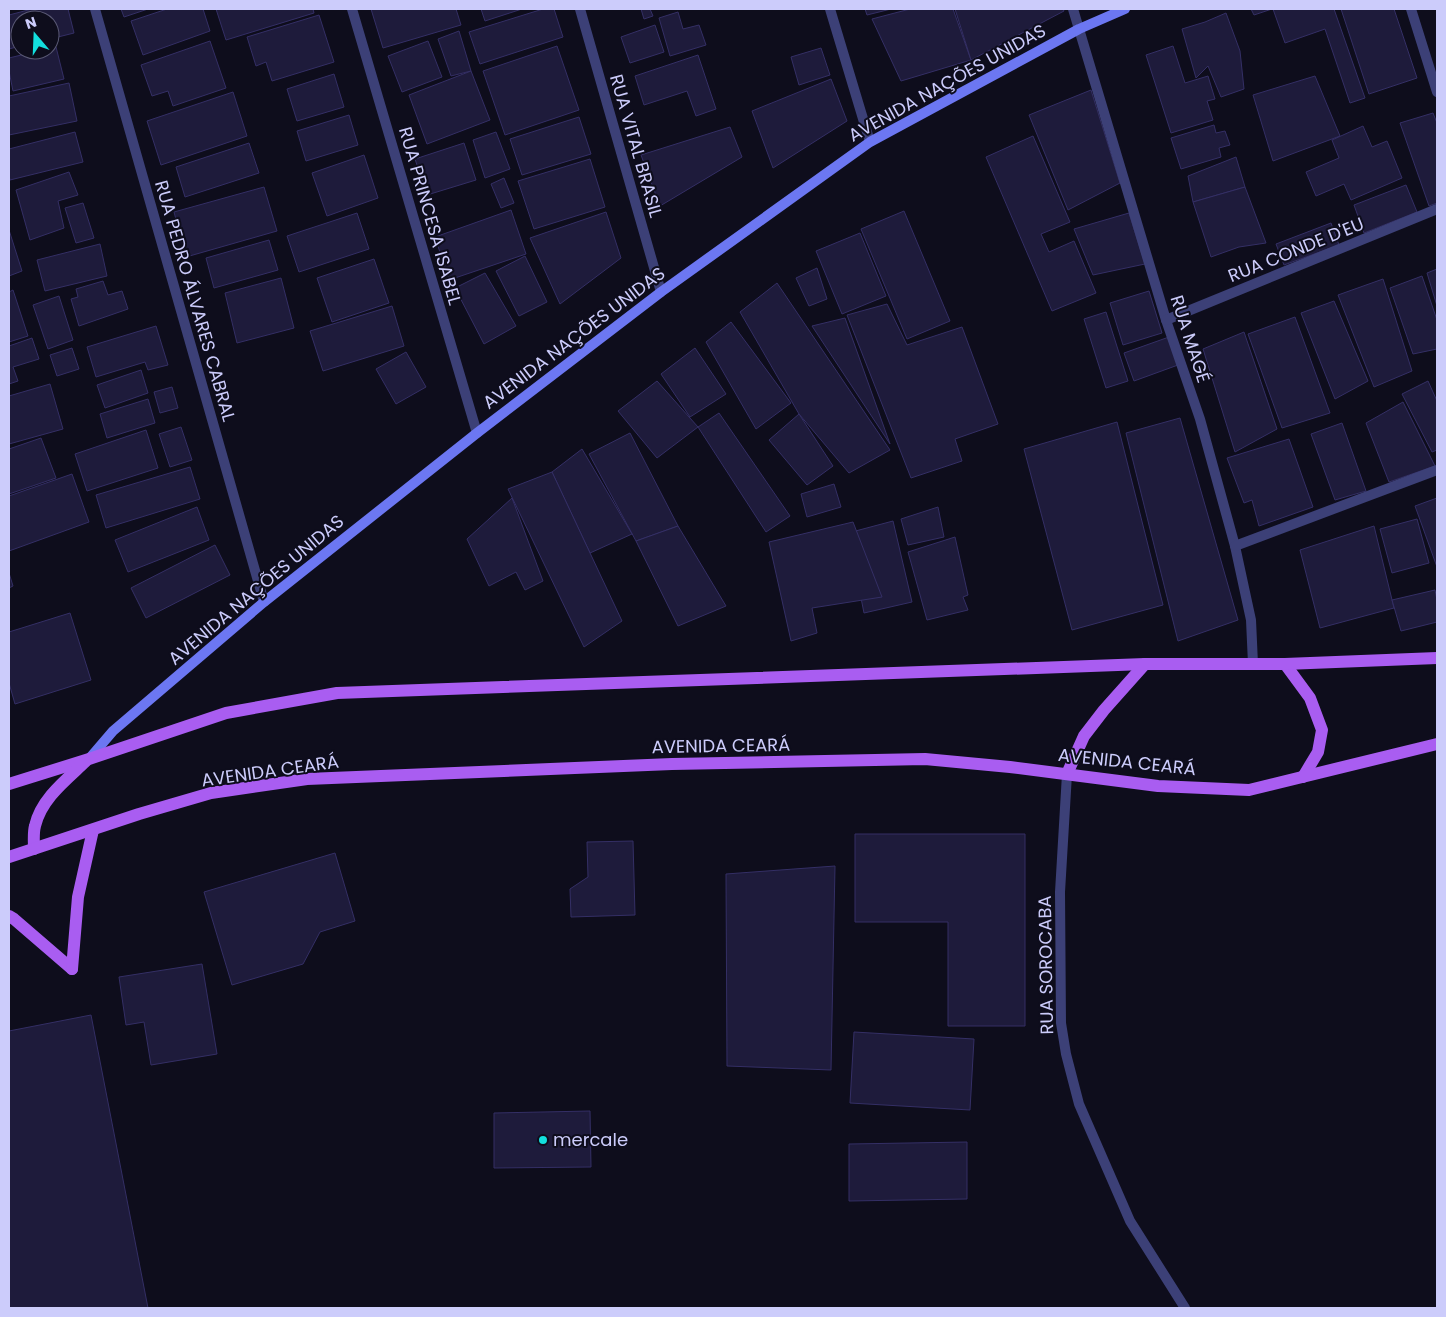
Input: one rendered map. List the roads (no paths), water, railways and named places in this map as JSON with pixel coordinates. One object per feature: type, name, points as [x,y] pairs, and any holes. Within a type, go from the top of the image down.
[{"type":"main road","points":[[9,784],[226,712],[337,693],[1145,664],[1285,664],[1437,658]]},
{"type":"main road","points":[[1067,774],[1084,736],[1104,710],[1145,664]]},
{"type":"main road","points":[[1285,664],[1310,698],[1322,730],[1318,752],[1303,777]]},
{"type":"main road","name":"AVENIDA CEARÁ","points":[[9,857],[139,814],[212,794],[307,779],[672,764],[925,759],[1158,786],[1249,790],[1437,744]]},
{"type":"main road","points":[[34,849],[35,826],[43,807],[59,787],[88,759]]},
{"type":"main road","points":[[9,916],[72,969],[78,896],[93,830]]},
{"type":"street","name":"RUA PEDRO ÁLVARES CABRAL","points":[[95,9],[264,602]]},
{"type":"street","name":"RUA PRINCESA ISABEL","points":[[352,9],[476,433]]},
{"type":"street","name":"RUA VITAL BRASIL","points":[[580,9],[661,292]]},
{"type":"street","points":[[830,9],[870,142]]},
{"type":"street","name":"RUA MAGÉ","points":[[1072,9],[1166,320],[1200,420],[1235,546],[1251,620],[1253,664]]},
{"type":"street","name":"AVENIDA NAÇÕES UNIDAS","points":[[88,759],[113,731],[264,602],[476,433],[661,292],[870,142],[1079,29],[1125,9]]},
{"type":"street","points":[[1411,9],[1437,92]]},
{"type":"street","name":"RUA CONDE D'EU","points":[[1166,320],[1437,209]]},
{"type":"street","points":[[1235,546],[1437,470]]},
{"type":"street","name":"RUA SOROCABA","points":[[1067,774],[1060,892],[1061,1023],[1066,1054],[1079,1104],[1130,1221],[1185,1308]]},
{"type":"place","name":"mercale","points":[[543,1140]]}]
